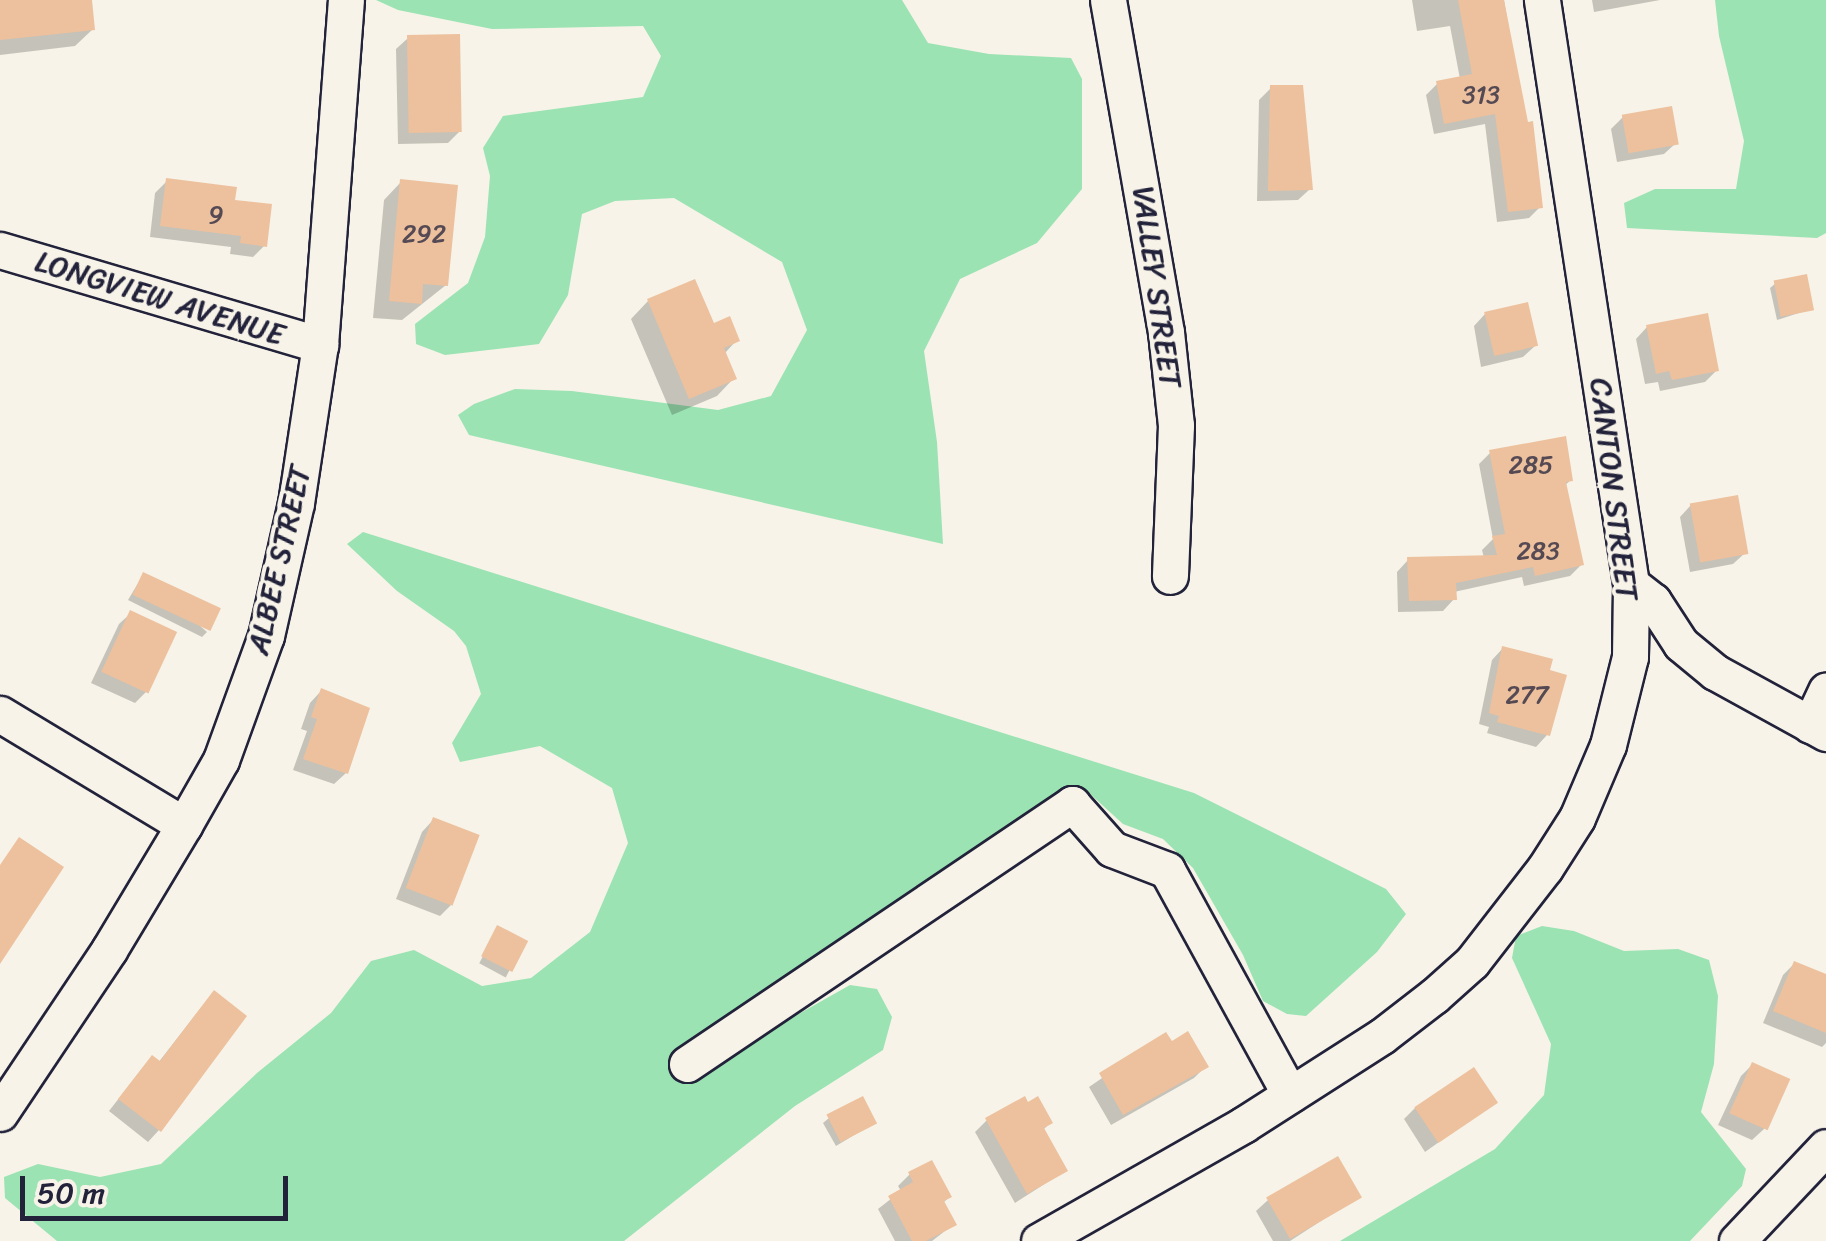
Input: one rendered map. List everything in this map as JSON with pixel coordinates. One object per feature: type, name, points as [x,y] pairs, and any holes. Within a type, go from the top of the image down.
[{"type":"street","name":"ALBEE STREET","points":[[0,1113],[109,950],[184,826],[220,760],[266,636],[296,503],[320,345],[346,0]]},
{"type":"street","name":"VALLEY STREET","points":[[1108,0],[1166,332],[1176,425],[1170,576]]},
{"type":"street","name":"CANTON STREET","points":[[1039,1241],[1290,1095],[1382,1036],[1472,962],[1545,868],[1577,818],[1608,745],[1630,657],[1631,584],[1542,0]]},
{"type":"street","name":"LONGVIEW AVENUE","points":[[0,250],[320,345]]},
{"type":"street","points":[[1631,584],[1653,602],[1681,644],[1715,672],[1818,729],[1826,691]]},
{"type":"street","points":[[0,714],[184,826]]},
{"type":"street","points":[[687,1064],[1072,804],[1112,849],[1167,870],[1290,1095]]},
{"type":"street","points":[[1737,1241],[1826,1147]]},
{"type":"green space","points":[[376,0],[902,0],[928,43],[989,54],[1071,58],[1082,79],[1082,189],[1037,243],[960,279],[924,351],[937,442],[943,544],[469,435],[458,415],[474,404],[515,389],[572,391],[718,410],[771,396],[807,330],[782,262],[674,198],[615,201],[582,214],[568,295],[539,344],[445,355],[416,344],[415,324],[468,283],[485,237],[490,176],[483,148],[503,116],[643,97],[661,56],[643,26],[492,29],[398,10]]},
{"type":"green space","points":[[1715,0],[1826,0],[1826,233],[1817,238],[1627,228],[1624,203],[1655,189],[1736,189],[1744,141],[1719,36]]},
{"type":"green space","points":[[363,532],[1194,793],[1386,889],[1406,914],[1377,952],[1306,1016],[1287,1014],[1263,1001],[1243,955],[1193,868],[1163,839],[1123,824],[1088,792],[1056,793],[676,1052],[687,1077],[850,985],[877,989],[892,1017],[883,1050],[795,1106],[624,1241],[57,1241],[5,1198],[4,1177],[38,1164],[100,1177],[161,1164],[257,1073],[331,1013],[371,961],[414,950],[482,986],[531,978],[590,932],[628,843],[612,788],[540,746],[460,762],[452,743],[481,694],[466,646],[454,631],[397,591],[347,544]]},
{"type":"green space","points":[[1542,926],[1574,931],[1624,951],[1678,949],[1709,960],[1718,996],[1714,1064],[1701,1112],[1746,1169],[1742,1186],[1690,1241],[1340,1241],[1495,1149],[1544,1095],[1551,1044],[1512,958],[1516,936]]},
{"type":"building","points":[[0,0],[92,0],[95,30],[0,40]]},
{"type":"building","points":[[1458,0],[1504,0],[1528,122],[1533,121],[1543,208],[1508,212],[1495,114],[1444,124],[1436,81],[1472,74]]},
{"type":"building","points":[[460,34],[462,132],[409,133],[407,35]]},
{"type":"building","points":[[1270,85],[1303,85],[1313,190],[1268,191]]},
{"type":"building","points":[[1672,106],[1679,144],[1629,153],[1622,115]]},
{"type":"building","points":[[166,178],[237,187],[235,200],[272,204],[267,247],[240,243],[241,236],[160,226]]},
{"type":"building","points":[[400,179],[458,185],[448,286],[423,284],[422,304],[389,301]]},
{"type":"building","points":[[1807,274],[1814,310],[1781,317],[1774,280]]},
{"type":"building","points":[[695,279],[714,323],[730,316],[740,341],[724,348],[737,379],[689,399],[647,299]]},
{"type":"building","points":[[1528,302],[1538,346],[1494,356],[1484,312]]},
{"type":"building","points":[[1708,313],[1719,371],[1672,380],[1669,371],[1656,374],[1646,325]]},
{"type":"building","points":[[1566,436],[1573,481],[1566,482],[1584,565],[1535,576],[1533,567],[1456,583],[1457,600],[1409,601],[1407,557],[1497,555],[1492,536],[1505,534],[1489,450]]},
{"type":"building","points":[[1738,495],[1748,554],[1700,563],[1690,504]]},
{"type":"building","points":[[143,572],[221,608],[210,631],[132,595]]},
{"type":"building","points":[[130,610],[177,632],[148,694],[101,672]]},
{"type":"building","points":[[1502,646],[1553,659],[1550,670],[1567,675],[1550,736],[1497,722],[1499,716],[1489,713]]},
{"type":"building","points":[[321,688],[370,708],[348,774],[303,759],[317,719],[311,717]]},
{"type":"building","points":[[433,817],[480,835],[452,906],[406,888]]},
{"type":"building","points":[[19,837],[64,867],[0,964],[0,865]]},
{"type":"building","points":[[497,925],[528,941],[512,972],[481,956]]},
{"type":"building","points":[[1794,961],[1826,974],[1826,1033],[1773,1011]]},
{"type":"building","points":[[214,990],[247,1016],[161,1132],[118,1099],[152,1055],[160,1061]]},
{"type":"building","points":[[1188,1031],[1209,1067],[1123,1115],[1099,1073],[1166,1032],[1172,1041]]},
{"type":"building","points":[[1752,1062],[1790,1079],[1768,1130],[1729,1113]]},
{"type":"building","points":[[1474,1067],[1498,1103],[1438,1143],[1414,1107]]},
{"type":"building","points":[[863,1096],[877,1124],[841,1142],[826,1115]]},
{"type":"building","points":[[1025,1096],[1028,1102],[1038,1096],[1053,1123],[1044,1128],[1068,1171],[1027,1194],[985,1118]]},
{"type":"building","points":[[1338,1156],[1362,1198],[1290,1239],[1266,1198]]},
{"type":"building","points":[[932,1160],[952,1197],[944,1201],[957,1225],[926,1241],[912,1241],[888,1196],[913,1182],[908,1172]]}]
